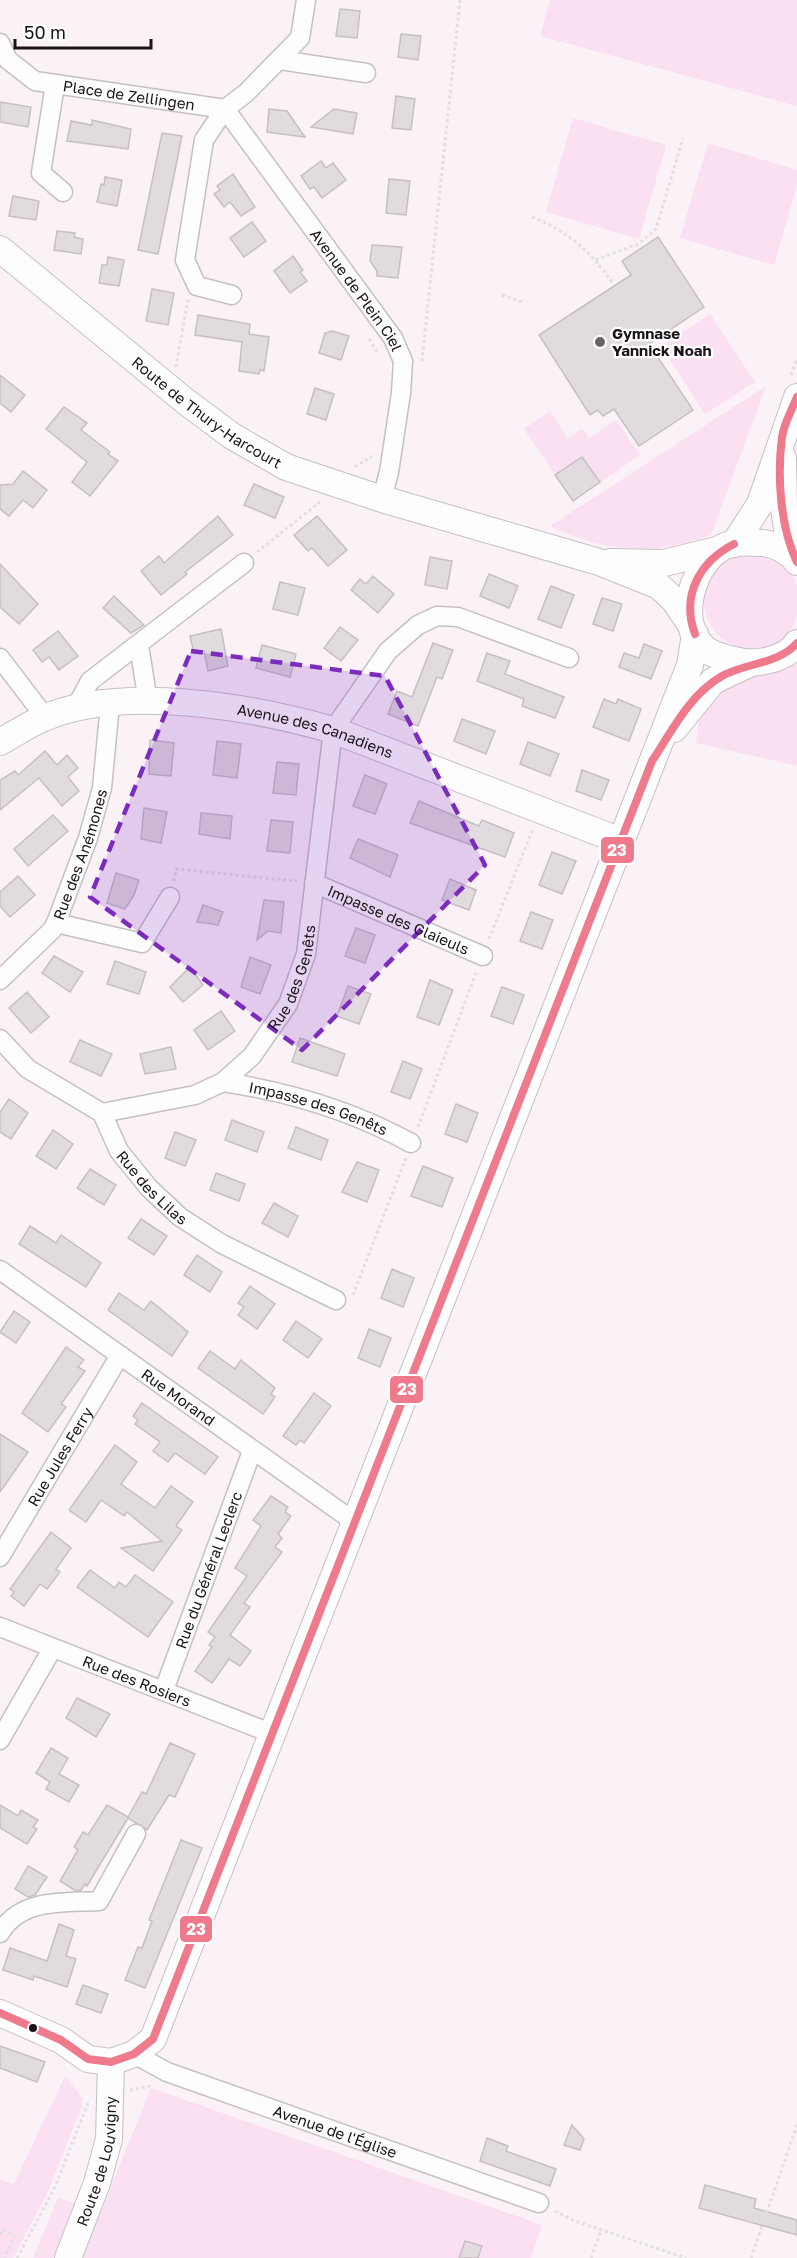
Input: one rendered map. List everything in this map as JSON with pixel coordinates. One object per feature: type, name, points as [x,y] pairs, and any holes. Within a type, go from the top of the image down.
[{"type":"street","points":[[232,295],[197,286],[185,260],[204,140],[225,109],[246,93],[300,38],[306,0]]},
{"type":"street","points":[[0,43],[4,60]]},
{"type":"street","name":"Place de Zellingen","points":[[4,60],[35,81],[225,109]]},
{"type":"street","points":[[280,60],[366,73]]},
{"type":"street","points":[[56,84],[41,173],[63,192]]},
{"type":"street","name":"Avenue de Plein Ciel","points":[[225,109],[393,338],[403,361],[400,410],[384,494]]},
{"type":"street","name":"Route de Thury-Harcourt","points":[[0,249],[185,401],[232,436],[286,467],[384,494],[434,503],[447,518],[599,562],[659,586],[674,600],[704,648],[723,658],[751,663]]},
{"type":"street","points":[[0,2013],[61,2040],[88,2059],[122,2058],[153,2039],[169,2004],[690,665],[692,628],[690,600],[700,570],[726,547],[760,504],[797,397]]},
{"type":"street","points":[[782,437],[784,509],[794,558]]},
{"type":"street","name":"Route de Thury-Harcourt","points":[[599,562],[664,563],[726,547],[769,543],[794,558]]},
{"type":"street","points":[[75,709],[90,681],[244,563]]},
{"type":"street","points":[[333,730],[388,651],[418,625],[437,616],[458,617],[569,658]]},
{"type":"street","points":[[652,761],[687,710],[713,681],[751,663],[771,660],[797,643]]},
{"type":"street","points":[[139,645],[148,702]]},
{"type":"street","points":[[0,658],[45,717]]},
{"type":"street","name":"Avenue des Canadiens","points":[[0,742],[45,717],[75,709],[148,702],[218,705],[283,716],[333,730],[621,841]]},
{"type":"street","name":"Rue des Anémones","points":[[0,980],[52,930],[56,923],[88,838],[102,788],[110,704]]},
{"type":"street","name":"Rue des Genêts","points":[[102,1113],[195,1095],[223,1082],[252,1056],[288,1004],[306,954],[333,730]]},
{"type":"street","name":"Impasse des Glaieuls","points":[[314,883],[483,957]]},
{"type":"street","points":[[56,923],[142,943],[170,897]]},
{"type":"street","points":[[0,1039],[28,1069],[102,1113]]},
{"type":"street","name":"Impasse des Genêts","points":[[223,1082],[275,1089],[330,1105],[374,1122],[411,1143]]},
{"type":"street","name":"Rue des Lilas","points":[[102,1113],[119,1151],[149,1188],[180,1217],[222,1244],[336,1300]]},
{"type":"street","name":"Rue Morand","points":[[0,1270],[356,1523]]},
{"type":"street","name":"Rue Jules Ferry","points":[[0,1557],[120,1355]]},
{"type":"street","name":"Rue du Général Leclerc","points":[[164,1690],[252,1451]]},
{"type":"street","name":"Rue des Rosiers","points":[[0,1627],[273,1734]]},
{"type":"street","points":[[0,1740],[52,1649]]},
{"type":"street","points":[[0,1933],[19,1913],[35,1905],[99,1901],[136,1834]]},
{"type":"street","name":"Route de Louvigny","points":[[68,2258],[97,2183],[109,2139],[111,2094],[122,2058]]},
{"type":"street","name":"Avenue de l'Église","points":[[122,2058],[539,2204]]},
{"type":"path","points":[[423,349],[460,0]]},
{"type":"path","points":[[596,260],[638,244],[656,229],[683,138]]},
{"type":"path","points":[[532,217],[557,227],[582,244],[612,282]]},
{"type":"path","points":[[176,368],[189,294],[197,286]]},
{"type":"path","points":[[502,296],[522,302]]},
{"type":"path","points":[[794,369],[797,360]]},
{"type":"path","points":[[348,468],[357,466],[372,456],[376,445]]},
{"type":"path","points":[[244,563],[328,495]]},
{"type":"path","points":[[336,1300],[349,1304],[536,821]]},
{"type":"path","points":[[170,897],[176,869],[314,883]]},
{"type":"path","points":[[17,2258],[55,2187],[91,2095],[111,2094]]},
{"type":"path","points":[[751,2258],[797,2125]]},
{"type":"path","points":[[539,2204],[575,2221],[686,2258]]},
{"type":"path","points":[[0,2234],[3,2229],[9,2230],[14,2235],[5,2258]]},
{"type":"path","points":[[591,2258],[601,2229]]},
{"type":"highlighted area","points":[[191,651],[385,676],[485,865],[302,1050],[90,897]]},
{"type":"shaded area","points":[[550,0],[797,0],[797,106],[540,36]]},
{"type":"shaded area","points":[[573,118],[666,145],[639,239],[546,212]]},
{"type":"shaded area","points":[[708,143],[797,170],[797,185],[774,265],[680,238]]},
{"type":"shaded area","points":[[710,314],[755,382],[705,414],[661,346]]},
{"type":"shaded area","points":[[766,386],[711,535],[670,546],[630,548],[590,541],[550,526]]},
{"type":"shaded area","points":[[550,411],[568,438],[582,429],[589,438],[616,420],[640,455],[573,501],[524,429]]},
{"type":"shaded area","points":[[752,553],[770,556],[786,567],[797,583],[800,601],[797,619],[786,635],[770,646],[752,649],[734,646],[718,635],[707,619],[704,601],[707,583],[718,567],[734,556]]},
{"type":"shaded area","points":[[797,664],[797,766],[696,743],[700,709],[718,689],[739,678],[768,674]]},
{"type":"shaded area","points":[[65,2076],[82,2098],[82,2106],[47,2194],[13,2258],[0,2258],[0,2180],[14,2184]]},
{"type":"shaded area","points":[[151,2088],[542,2225],[531,2258],[82,2258]]},
{"type":"shaded area","points":[[58,2198],[74,2203],[53,2258],[33,2258]]},
{"type":"building","points":[[340,9],[360,11],[357,38],[336,36]]},
{"type":"building","points":[[401,34],[421,36],[418,60],[398,57]]},
{"type":"building","points":[[396,96],[415,99],[411,130],[392,128]]},
{"type":"building","points":[[0,102],[31,107],[28,127],[0,122]]},
{"type":"building","points":[[269,109],[287,111],[305,137],[267,132]]},
{"type":"building","points":[[334,109],[357,113],[353,134],[311,127]]},
{"type":"building","points":[[92,120],[131,129],[128,149],[67,141],[71,121],[92,125]]},
{"type":"building","points":[[162,133],[182,136],[158,254],[138,250]]},
{"type":"building","points":[[321,161],[326,168],[333,163],[346,180],[322,198],[314,187],[310,189],[301,176]]},
{"type":"building","points":[[233,174],[255,207],[241,216],[230,202],[224,207],[214,194],[220,190],[217,186]]},
{"type":"building","points":[[105,177],[122,180],[117,206],[97,202]]},
{"type":"building","points":[[389,179],[410,181],[406,215],[386,213]]},
{"type":"building","points":[[13,196],[39,201],[36,220],[9,216]]},
{"type":"building","points":[[252,222],[266,241],[244,257],[230,238]]},
{"type":"building","points":[[57,231],[75,233],[74,237],[83,239],[81,254],[54,250]]},
{"type":"building","name":"Gymnase Yannick Noah","points":[[658,237],[704,307],[649,344],[693,410],[639,446],[614,409],[603,416],[598,410],[590,415],[539,335],[631,275],[622,261]]},
{"type":"building","points":[[372,245],[402,247],[398,278],[377,276],[377,271],[370,261]]},
{"type":"building","points":[[293,256],[303,270],[300,272],[307,281],[290,293],[274,271]]},
{"type":"building","points":[[108,257],[124,260],[119,286],[99,283],[102,265],[107,265]]},
{"type":"building","points":[[152,289],[174,293],[168,325],[146,321]]},
{"type":"building","points":[[198,315],[250,324],[249,334],[269,337],[264,371],[260,370],[259,374],[239,371],[242,342],[195,335]]},
{"type":"building","points":[[332,331],[349,336],[341,360],[319,353],[325,333]]},
{"type":"building","points":[[0,375],[25,395],[11,412],[0,403]]},
{"type":"building","points":[[315,388],[334,394],[326,420],[307,414]]},
{"type":"building","points":[[64,407],[87,423],[81,430],[118,461],[90,496],[72,482],[87,462],[46,429]]},
{"type":"building","points":[[582,457],[600,482],[573,501],[555,475]]},
{"type":"building","points":[[23,471],[47,490],[33,508],[23,500],[9,516],[0,509],[0,485],[13,484]]},
{"type":"building","points":[[254,484],[284,497],[275,518],[244,505]]},
{"type":"building","points":[[218,516],[233,535],[185,572],[187,574],[161,595],[141,571],[159,556],[164,563]]},
{"type":"building","points":[[317,516],[347,550],[328,566],[312,548],[308,551],[294,535]]},
{"type":"building","points":[[430,557],[452,561],[447,589],[425,585]]},
{"type":"building","points":[[0,564],[38,604],[19,624],[0,607]]},
{"type":"building","points":[[489,574],[518,586],[509,608],[480,596]]},
{"type":"building","points":[[373,576],[394,594],[378,613],[351,590],[360,579],[366,584]]},
{"type":"building","points":[[280,582],[305,588],[298,615],[273,609]]},
{"type":"building","points":[[551,586],[574,595],[561,628],[538,619]]},
{"type":"building","points":[[114,596],[144,625],[131,633],[103,608]]},
{"type":"building","points":[[602,598],[622,604],[613,631],[593,624]]},
{"type":"building","points":[[340,627],[358,640],[341,661],[324,648]]},
{"type":"building","points":[[221,629],[228,666],[208,671],[204,651],[194,653],[190,636]]},
{"type":"building","points":[[58,631],[78,656],[59,670],[49,657],[42,662],[33,650]]},
{"type":"building","points":[[433,643],[453,650],[442,679],[437,677],[418,726],[388,714],[397,691],[412,697]]},
{"type":"building","points":[[644,644],[662,651],[651,679],[619,667],[624,653],[639,658]]},
{"type":"building","points":[[262,645],[296,654],[290,677],[256,668]]},
{"type":"building","points":[[487,653],[510,661],[505,674],[564,697],[555,718],[522,706],[524,699],[477,681]]},
{"type":"building","points":[[604,699],[616,704],[618,699],[641,709],[629,741],[593,727]]},
{"type":"building","points":[[462,719],[495,731],[486,754],[454,741]]},
{"type":"building","points":[[150,740],[174,743],[171,776],[149,774]]},
{"type":"building","points":[[217,741],[241,744],[237,778],[213,775]]},
{"type":"building","points":[[528,742],[559,754],[550,776],[520,764]]},
{"type":"building","points":[[45,751],[57,765],[67,755],[78,768],[68,777],[79,791],[62,806],[39,778],[0,810],[0,780],[15,771],[18,775]]},
{"type":"building","points":[[277,762],[299,764],[296,795],[273,793]]},
{"type":"building","points":[[582,770],[609,780],[601,800],[576,791]]},
{"type":"building","points":[[365,775],[387,784],[375,814],[353,806]]},
{"type":"building","points":[[419,801],[479,826],[482,820],[514,833],[505,857],[410,823]]},
{"type":"building","points":[[144,808],[167,812],[161,843],[141,839]]},
{"type":"building","points":[[201,813],[232,816],[230,839],[199,834]]},
{"type":"building","points":[[53,815],[68,831],[28,866],[14,849]]},
{"type":"building","points":[[271,820],[293,822],[290,853],[267,851]]},
{"type":"building","points":[[358,839],[398,855],[390,877],[350,858]]},
{"type":"building","points":[[552,852],[576,861],[562,894],[539,885]]},
{"type":"building","points":[[116,873],[139,880],[134,895],[125,909],[107,903]]},
{"type":"building","points":[[18,876],[35,895],[10,917],[0,906],[0,892]]},
{"type":"building","points":[[450,879],[476,890],[469,910],[442,900]]},
{"type":"building","points":[[264,900],[284,902],[281,933],[268,931],[257,940]]},
{"type":"building","points":[[203,905],[223,912],[218,925],[197,922]]},
{"type":"building","points":[[531,912],[553,920],[542,949],[520,941]]},
{"type":"building","points":[[356,928],[375,935],[365,963],[345,956]]},
{"type":"building","points":[[54,956],[83,972],[70,992],[42,973]]},
{"type":"building","points":[[250,957],[271,965],[260,994],[241,987]]},
{"type":"building","points":[[115,961],[146,972],[139,994],[107,984]]},
{"type":"building","points":[[190,967],[203,985],[183,1002],[170,987]]},
{"type":"building","points":[[430,980],[453,990],[439,1025],[417,1017]]},
{"type":"building","points":[[348,986],[371,994],[359,1024],[337,1016]]},
{"type":"building","points":[[502,987],[524,995],[513,1024],[491,1016]]},
{"type":"building","points":[[27,992],[49,1017],[31,1033],[9,1008]]},
{"type":"building","points":[[221,1011],[235,1031],[208,1050],[194,1030]]},
{"type":"building","points":[[300,1038],[345,1054],[337,1076],[292,1062]]},
{"type":"building","points":[[80,1040],[112,1054],[101,1076],[70,1062]]},
{"type":"building","points":[[171,1047],[176,1069],[145,1074],[140,1054]]},
{"type":"building","points":[[403,1061],[422,1069],[410,1099],[391,1092]]},
{"type":"building","points":[[9,1099],[28,1113],[11,1139],[0,1132],[0,1112]]},
{"type":"building","points":[[456,1104],[478,1113],[467,1142],[445,1134]]},
{"type":"building","points":[[232,1120],[264,1132],[257,1152],[225,1140]]},
{"type":"building","points":[[296,1127],[328,1140],[321,1160],[288,1148]]},
{"type":"building","points":[[53,1130],[73,1144],[56,1169],[36,1156]]},
{"type":"building","points":[[175,1132],[196,1140],[185,1166],[165,1158]]},
{"type":"building","points":[[357,1162],[379,1170],[367,1202],[342,1192]]},
{"type":"building","points":[[423,1166],[453,1178],[442,1207],[411,1196]]},
{"type":"building","points":[[90,1169],[116,1185],[104,1205],[77,1188]]},
{"type":"building","points":[[216,1173],[245,1184],[239,1201],[210,1190]]},
{"type":"building","points":[[274,1203],[298,1216],[288,1237],[262,1223]]},
{"type":"building","points":[[141,1219],[167,1236],[154,1255],[128,1238]]},
{"type":"building","points":[[30,1226],[56,1243],[61,1235],[101,1263],[86,1287],[19,1244]]},
{"type":"building","points":[[197,1255],[222,1272],[210,1292],[184,1275]]},
{"type":"building","points":[[392,1269],[414,1278],[403,1307],[381,1298]]},
{"type":"building","points":[[250,1286],[275,1304],[257,1329],[238,1315],[244,1307],[238,1303]]},
{"type":"building","points":[[119,1293],[144,1310],[151,1301],[188,1332],[172,1356],[108,1310]]},
{"type":"building","points":[[14,1311],[30,1322],[16,1343],[0,1332]]},
{"type":"building","points":[[296,1321],[322,1339],[308,1358],[283,1340]]},
{"type":"building","points":[[369,1329],[391,1338],[380,1367],[358,1358]]},
{"type":"building","points":[[66,1347],[84,1360],[78,1367],[85,1371],[61,1404],[66,1407],[48,1432],[22,1413]]},
{"type":"building","points":[[210,1351],[235,1369],[241,1360],[275,1388],[271,1394],[275,1397],[263,1414],[198,1368]]},
{"type":"building","points":[[314,1393],[331,1406],[304,1443],[300,1440],[296,1445],[283,1436]]},
{"type":"building","points":[[142,1403],[218,1457],[205,1474],[175,1453],[168,1462],[153,1451],[160,1442],[135,1424],[138,1420],[133,1416]]},
{"type":"building","points":[[0,1434],[28,1452],[0,1492]]},
{"type":"building","points":[[115,1445],[137,1462],[121,1484],[155,1508],[171,1486],[193,1502],[176,1526],[182,1530],[153,1571],[121,1548],[162,1541],[127,1512],[124,1516],[101,1500],[86,1522],[69,1510]]},
{"type":"building","points":[[271,1496],[288,1507],[285,1512],[291,1516],[278,1534],[282,1538],[275,1547],[282,1552],[244,1603],[250,1607],[230,1635],[251,1651],[240,1666],[229,1659],[212,1683],[195,1671],[212,1647],[209,1645],[215,1637],[208,1632],[247,1576],[235,1568],[261,1526],[253,1520]]},
{"type":"building","points":[[51,1532],[71,1548],[56,1569],[60,1572],[47,1589],[40,1584],[24,1606],[11,1596],[14,1592],[10,1589]]},
{"type":"building","points":[[90,1570],[115,1588],[119,1582],[126,1587],[135,1575],[173,1602],[148,1637],[77,1587]]},
{"type":"building","points":[[77,1698],[110,1714],[96,1737],[66,1718]]},
{"type":"building","points":[[170,1743],[195,1754],[175,1797],[169,1795],[147,1830],[128,1818],[87,1886],[85,1884],[81,1890],[76,1891],[60,1881],[78,1850],[74,1847],[83,1832],[88,1835],[107,1805],[128,1817],[142,1792],[146,1794]]},
{"type":"building","points":[[51,1748],[68,1758],[59,1774],[79,1785],[69,1802],[46,1789],[50,1782],[36,1773]]},
{"type":"building","points":[[0,1805],[18,1816],[21,1810],[38,1820],[33,1827],[37,1829],[27,1844],[0,1828]]},
{"type":"building","points":[[181,1840],[202,1848],[145,1988],[125,1980],[138,1947],[142,1948],[152,1921],[149,1920]]},
{"type":"building","points":[[28,1866],[47,1877],[35,1895],[28,1897],[15,1889]]},
{"type":"building","points":[[59,1924],[74,1930],[66,1956],[76,1959],[67,1987],[34,1976],[33,1980],[3,1970],[10,1948],[47,1961]]},
{"type":"building","points":[[83,1985],[108,1994],[101,2013],[76,2004]]},
{"type":"building","points":[[0,2046],[45,2062],[37,2082],[0,2068]]},
{"type":"building","points":[[572,2125],[584,2139],[580,2150],[564,2145]]},
{"type":"building","points":[[487,2138],[508,2146],[506,2151],[556,2169],[550,2186],[480,2161]]},
{"type":"building","points":[[705,2185],[756,2199],[754,2208],[797,2220],[797,2235],[699,2208]]},
{"type":"building","points":[[465,2241],[482,2246],[478,2258],[459,2258]]},
{"type":"transit line","name":"23","points":[[797,397],[783,432],[780,468],[783,517],[797,562]]},
{"type":"transit line","name":"23","points":[[695,634],[690,606],[696,582],[711,560],[734,544]]},
{"type":"transit line","name":"23","points":[[0,2013],[61,2040],[88,2059],[111,2062],[134,2054],[153,2039],[652,761],[682,714],[710,684],[731,672],[781,655],[797,643]]},
{"type":"place","name":"Gymnase Yannick Noah","points":[[600,342]]}]
